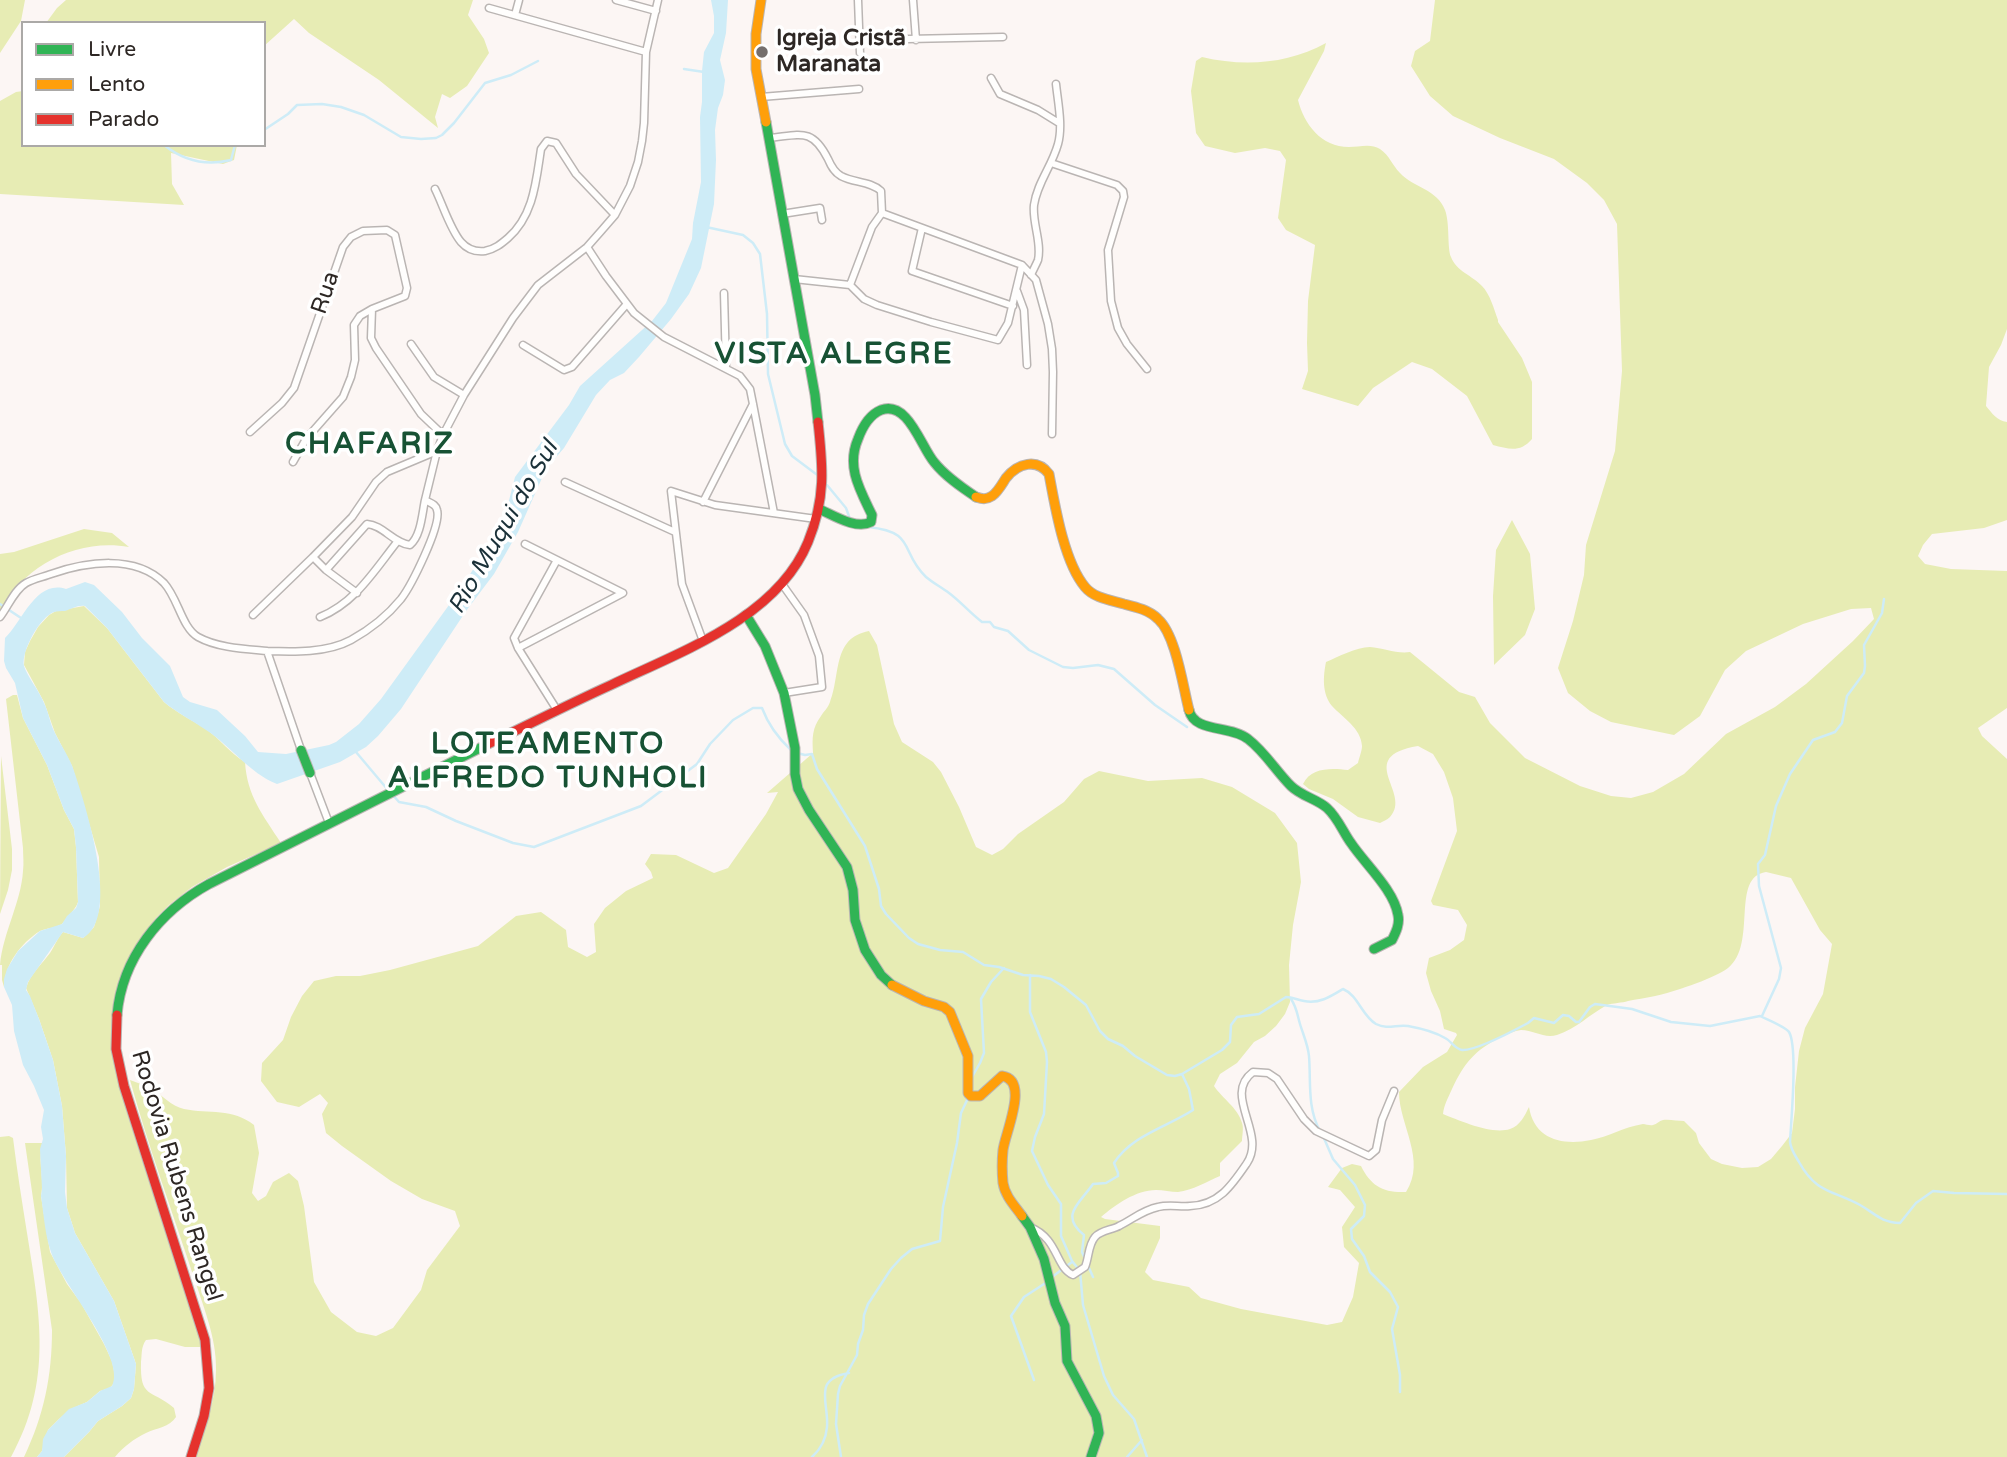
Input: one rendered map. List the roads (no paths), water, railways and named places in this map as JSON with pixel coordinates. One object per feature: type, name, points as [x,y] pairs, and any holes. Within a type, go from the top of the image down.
[{"type":"street","points":[[515,15],[519,0]]},
{"type":"street","points":[[616,0],[656,11]]},
{"type":"street","points":[[326,569],[367,524],[371,523],[397,542],[410,545],[414,541],[437,451],[464,395],[526,299],[550,274],[587,247],[615,215],[630,186],[638,162],[645,123],[646,56],[658,0]]},
{"type":"street","name":"Rodovia Rubens Rangel","points":[[191,1457],[204,1416],[209,1388],[205,1339],[124,1086],[116,1050],[120,998],[137,953],[158,922],[173,907],[209,884],[557,710],[703,641],[746,615],[782,584],[808,543],[819,509],[823,468],[815,395],[755,55],[761,0]]},
{"type":"street","points":[[858,0],[860,53]]},
{"type":"street","points":[[913,0],[916,40]]},
{"type":"street","points":[[489,8],[646,56]]},
{"type":"street","points":[[860,40],[1003,37]]},
{"type":"street","points":[[991,79],[1000,94],[1038,110],[1059,123]]},
{"type":"street","points":[[1031,275],[1039,252],[1034,216],[1037,191],[1051,163],[1060,135],[1056,84]]},
{"type":"street","points":[[761,97],[859,89]]},
{"type":"street","points":[[769,138],[810,136],[818,142],[838,174],[881,191],[882,213],[872,228],[850,285]]},
{"type":"street","points":[[435,189],[461,243],[479,251],[498,247],[517,231],[526,217],[541,149],[551,141],[556,143],[576,174],[615,215]]},
{"type":"street","points":[[1051,163],[1117,185],[1123,191],[1124,197],[1108,250],[1111,301],[1118,328],[1147,369]]},
{"type":"street","points":[[782,214],[820,208],[822,220]]},
{"type":"street","points":[[882,213],[1022,265],[1036,280],[1052,349],[1052,434]]},
{"type":"street","points":[[922,228],[912,271],[1013,306]]},
{"type":"street","name":"Rua","points":[[250,432],[282,403],[294,388],[343,247],[351,237],[363,231],[387,230],[395,235],[407,288],[405,296],[372,309]]},
{"type":"street","points":[[587,247],[634,313],[664,337],[744,380],[750,389],[774,513]]},
{"type":"street","points":[[793,279],[850,285],[864,299],[877,305],[998,340],[1013,306],[1022,265]]},
{"type":"street","points":[[1017,289],[1024,310],[1027,365]]},
{"type":"street","points":[[724,293],[726,368]]},
{"type":"street","points":[[523,345],[564,370],[572,367],[626,305]]},
{"type":"street","points":[[372,309],[371,338],[376,348],[421,414],[443,436]]},
{"type":"street","points":[[293,463],[306,439],[343,397],[355,360],[354,325],[359,316],[372,309]]},
{"type":"street","points":[[411,344],[434,377],[464,395]]},
{"type":"street","points":[[702,502],[753,404]]},
{"type":"street","points":[[819,509],[848,521],[865,525],[871,522],[872,515],[851,469],[852,452],[867,421],[886,408],[893,408],[904,414],[932,460],[977,498],[990,497],[1016,467],[1031,463],[1042,466],[1049,474],[1067,548],[1084,585],[1100,597],[1143,610],[1160,620],[1172,648],[1193,720],[1202,726],[1231,729],[1259,747],[1292,787],[1327,808],[1385,891],[1398,911],[1398,923],[1392,940],[1374,949]]},
{"type":"street","points":[[253,615],[352,517],[376,482],[387,472],[437,451]]},
{"type":"street","points":[[565,482],[676,532]]},
{"type":"street","points":[[703,641],[682,584],[671,491],[715,505],[816,519]]},
{"type":"street","points":[[0,617],[25,583],[101,562],[131,566],[157,578],[166,586],[192,632],[208,642],[267,651],[326,649],[359,635],[390,611],[410,586],[437,521],[437,510],[425,500]]},
{"type":"street","points":[[320,617],[341,607],[357,593],[397,542]]},
{"type":"street","points":[[518,648],[623,593],[525,544]]},
{"type":"street","points":[[313,557],[357,593]]},
{"type":"street","points":[[557,559],[514,638],[557,710]]},
{"type":"street","points":[[782,584],[804,615],[818,656],[822,687],[785,693]]},
{"type":"street","points":[[746,615],[765,646],[785,693],[798,789],[847,867],[856,920],[865,950],[881,975],[904,993],[944,1007],[950,1012],[968,1056],[968,1093],[971,1096],[980,1096],[998,1078],[1006,1076],[1013,1081],[1014,1107],[1003,1150],[1003,1182],[1006,1194],[1030,1227],[1044,1259],[1055,1303],[1065,1326],[1067,1361],[1096,1416],[1099,1433],[1091,1457]]},
{"type":"street","points":[[267,651],[329,823]]},
{"type":"street","points":[[1030,1227],[1048,1238],[1066,1272],[1076,1275],[1085,1267],[1092,1242],[1100,1233],[1157,1207],[1195,1206],[1219,1198],[1247,1163],[1253,1149],[1253,1134],[1242,1100],[1245,1080],[1253,1072],[1268,1073],[1277,1079],[1304,1119],[1317,1131],[1369,1156],[1376,1150],[1380,1125],[1394,1091]]},
{"type":"water","name":"Rio Muqui do Sul","points":[[711,0],[728,0],[726,33],[720,60],[725,80],[715,130],[714,204],[701,268],[689,294],[671,319],[624,373],[610,380],[596,395],[564,448],[546,469],[518,532],[494,574],[401,709],[378,736],[366,747],[340,762],[277,784],[258,773],[215,736],[164,702],[107,628],[85,606],[49,615],[28,644],[24,666],[70,761],[86,808],[97,859],[100,908],[94,926],[83,938],[63,932],[28,982],[26,990],[53,1060],[62,1106],[67,1208],[75,1233],[114,1301],[136,1364],[131,1398],[98,1421],[64,1457],[37,1457],[42,1451],[43,1439],[48,1430],[69,1409],[87,1402],[100,1391],[112,1386],[114,1374],[103,1340],[58,1268],[46,1234],[41,1196],[40,1149],[44,1110],[23,1065],[14,1031],[12,1005],[4,987],[7,969],[18,951],[40,931],[62,924],[78,902],[74,829],[47,765],[23,718],[15,683],[4,661],[5,638],[31,604],[46,590],[66,589],[85,582],[94,585],[122,612],[142,638],[170,666],[183,697],[190,702],[217,710],[258,752],[286,754],[329,745],[359,724],[381,699],[462,587],[506,512],[515,477],[580,386],[652,321],[666,303],[692,239],[701,182],[702,71],[704,52],[714,33]]},
{"type":"waterway","points":[[266,129],[297,105],[322,104],[364,115],[401,137],[436,138],[454,123],[485,83],[511,75],[538,61]]},
{"type":"waterway","points":[[684,69],[704,72]]},
{"type":"waterway","points":[[167,147],[196,161],[213,162],[231,160],[234,147]]},
{"type":"waterway","points":[[706,227],[743,235],[753,243],[760,254],[767,314],[768,374],[785,444],[792,456],[820,477]]},
{"type":"waterway","points":[[827,485],[846,508],[850,519]]},
{"type":"waterway","points":[[868,527],[894,533],[901,538],[926,577],[953,596],[982,622],[990,622],[994,627],[1008,631],[1029,650],[1063,667],[1098,665],[1114,669],[1155,705],[1187,727]]},
{"type":"waterway","points":[[1762,1016],[1779,979],[1781,968],[1759,886],[1758,864],[1765,855],[1776,806],[1790,774],[1813,740],[1835,732],[1842,723],[1847,696],[1864,673],[1864,645],[1882,613],[1884,599]]},
{"type":"waterway","points":[[0,604],[21,618]]},
{"type":"waterway","points":[[392,794],[399,802],[426,807],[513,843],[534,847],[641,806],[697,764],[710,744],[733,720],[753,708],[762,708],[767,720],[791,750]]},
{"type":"waterway","points":[[356,752],[388,790]]},
{"type":"waterway","points":[[797,753],[812,754],[817,769],[865,846],[879,889],[881,906],[909,938],[918,944],[940,950],[963,952],[984,965],[1051,979],[1086,1005],[1100,1031],[1108,1039],[1167,1075],[1182,1074],[1222,1050],[1230,1042],[1231,1025],[1237,1017],[1259,1014],[1286,997],[1315,1002],[1343,989],[1353,996],[1376,1024],[1427,1030],[1462,1050],[1495,1040],[1534,1018],[1554,1023],[1563,1015],[1579,1022],[1595,1004],[1632,1009],[1671,1022],[1710,1026],[1760,1016],[1787,1030],[1792,1040],[1794,1068],[1790,1142],[1805,1172],[1818,1185],[1883,1219],[1900,1223],[1916,1203],[1933,1191],[2007,1194]]},
{"type":"waterway","points":[[972,1077],[984,1053],[981,999],[1004,968]]},
{"type":"waterway","points":[[1030,975],[1030,1012],[1046,1052],[1047,1062],[1044,1114],[1032,1151],[1048,1185],[1061,1204],[1061,1236],[1072,1261],[1080,1271],[1083,1305],[1104,1376],[1113,1395],[1134,1419],[1147,1457]]},
{"type":"waterway","points":[[1291,999],[1308,1048],[1311,1104],[1320,1131]]},
{"type":"waterway","points":[[1093,1277],[1082,1252],[1084,1235],[1073,1221],[1074,1209],[1093,1184],[1106,1183],[1118,1176],[1114,1163],[1130,1145],[1193,1110],[1189,1089],[1182,1074]]},
{"type":"waterway","points":[[841,1457],[836,1424],[838,1394],[857,1355],[864,1315],[868,1304],[901,1258],[912,1249],[940,1241],[943,1207],[961,1113],[969,1096]]},
{"type":"waterway","points":[[1323,1136],[1333,1159],[1355,1185],[1365,1205],[1364,1216],[1351,1229],[1352,1239],[1364,1256],[1370,1272],[1390,1292],[1398,1307],[1392,1329],[1400,1375],[1400,1392]]},
{"type":"waterway","points":[[1052,1277],[1072,1262]]},
{"type":"waterway","points":[[1034,1380],[1011,1316],[1024,1297],[1047,1282]]},
{"type":"waterway","points":[[812,1457],[824,1440],[826,1431],[826,1386],[830,1380],[849,1373]]},
{"type":"waterway","points":[[1127,1457],[1142,1440]]},
{"type":"place","name":"Igreja Cristã Maranata","points":[[762,52]]},
{"type":"district","name":"VISTA ALEGRE","points":[[834,355]]},
{"type":"district","name":"CHAFARIZ","points":[[370,445]]},
{"type":"district","name":"LOTEAMENTO ALFREDO TUNHOLI","points":[[548,762]]}]
